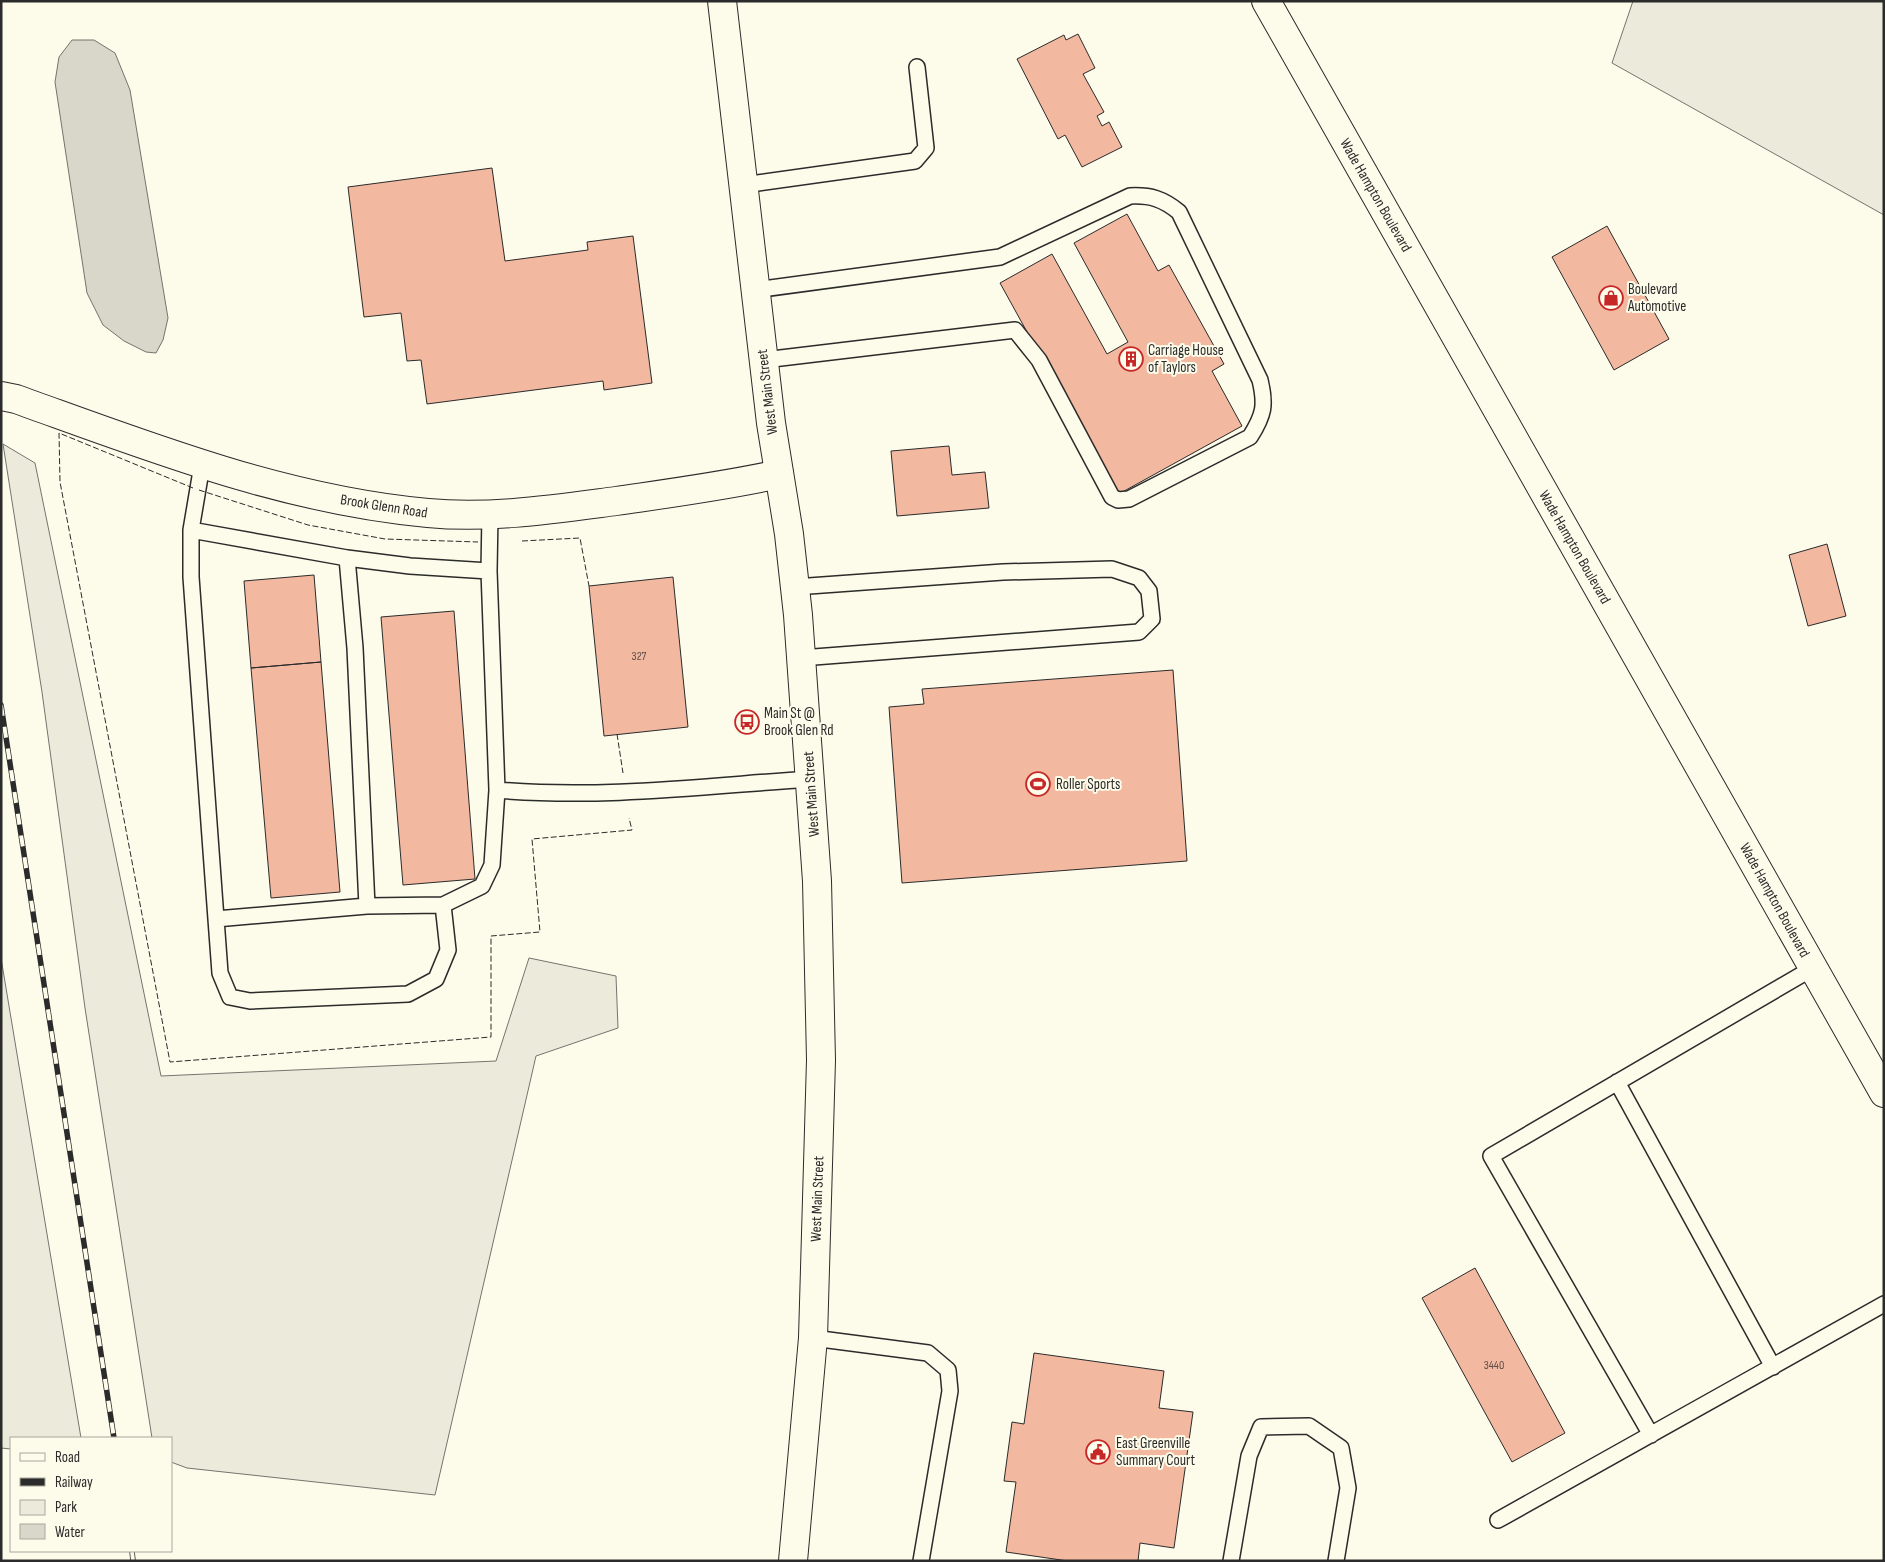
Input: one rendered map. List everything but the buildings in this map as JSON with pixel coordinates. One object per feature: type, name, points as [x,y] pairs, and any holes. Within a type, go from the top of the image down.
[{"type":"street","name":"West Main Street","points":[[722,1],[755,290],[795,588],[817,881],[821,1060],[813,1338],[793,1561]]},
{"type":"street","name":"Wade Hampton Boulevard","points":[[1266,1],[1884,1093]]},
{"type":"street","name":"Brook Glenn Road","points":[[1,396],[16,399],[202,465],[272,486],[384,508],[430,514],[490,514],[569,507],[720,486],[779,474]]},
{"type":"lane","points":[[743,185],[915,161],[926,148],[917,67]]},
{"type":"lane","points":[[755,290],[1000,257],[1130,196],[1147,195],[1164,200],[1179,212],[1260,380],[1265,401],[1260,421],[1250,437],[1129,499],[1118,500],[1112,497],[1039,360],[1016,330],[764,360]]},
{"type":"lane","points":[[202,465],[191,530],[191,587],[220,973],[230,997],[250,1001],[408,994],[436,979],[448,950],[443,905]]},
{"type":"lane","points":[[216,919],[367,906],[443,905],[482,886],[492,866],[497,790],[489,571],[490,514]]},
{"type":"lane","points":[[191,530],[348,558],[410,566],[489,571]]},
{"type":"lane","points":[[348,558],[355,648],[367,906]]},
{"type":"lane","points":[[795,588],[1003,572],[1112,570],[1139,578],[1149,591],[1152,619],[1139,632],[801,658]]},
{"type":"lane","points":[[497,790],[563,795],[626,793],[810,779]]},
{"type":"lane","points":[[1651,1435],[1491,1156],[1813,968]]},
{"type":"lane","points":[[1618,1082],[1773,1367]]},
{"type":"lane","points":[[1498,1520],[1884,1304]]},
{"type":"lane","points":[[813,1338],[928,1353],[948,1370],[950,1391],[921,1561]]},
{"type":"lane","points":[[1231,1561],[1249,1456],[1261,1427],[1309,1426],[1341,1448],[1348,1488],[1336,1561]]},
{"type":"green space","points":[[1633,1],[1884,1],[1884,215],[1612,63]]},
{"type":"green space","points":[[3,444],[35,463],[161,1076],[496,1061],[529,958],[616,976],[618,1028],[536,1056],[435,1495],[187,1468],[172,1462],[172,1437],[152,1437],[85,1008],[42,692]]},
{"type":"green space","points":[[1,958],[81,1437],[10,1437],[10,1449],[1,1448]]},
{"type":"water","points":[[72,40],[94,40],[115,53],[130,90],[168,318],[163,340],[156,353],[146,352],[124,341],[103,325],[87,293],[55,82],[59,57]]},
{"type":"railway","points":[[1,705],[114,1437]]},
{"type":"railway","points":[[132,1552],[133,1561]]},
{"type":"fence","points":[[193,488],[59,433],[60,482],[170,1062],[491,1037],[491,936],[540,932],[532,839],[632,830],[629,818]]},
{"type":"fence","points":[[199,490],[308,525],[385,539],[478,542]]},
{"type":"fence","points":[[522,541],[580,538],[589,586]]},
{"type":"fence","points":[[617,734],[623,773]]},
{"type":"place","name":"Boulevard Automotive","points":[[1611,298]]},
{"type":"place","name":"Carriage House of Taylors","points":[[1131,359]]},
{"type":"place","name":"Main St @ Brook Glen Rd","points":[[747,722]]},
{"type":"place","name":"Roller Sports","points":[[1038,784]]},
{"type":"place","name":"East Greenville Summary Court","points":[[1098,1452]]}]
